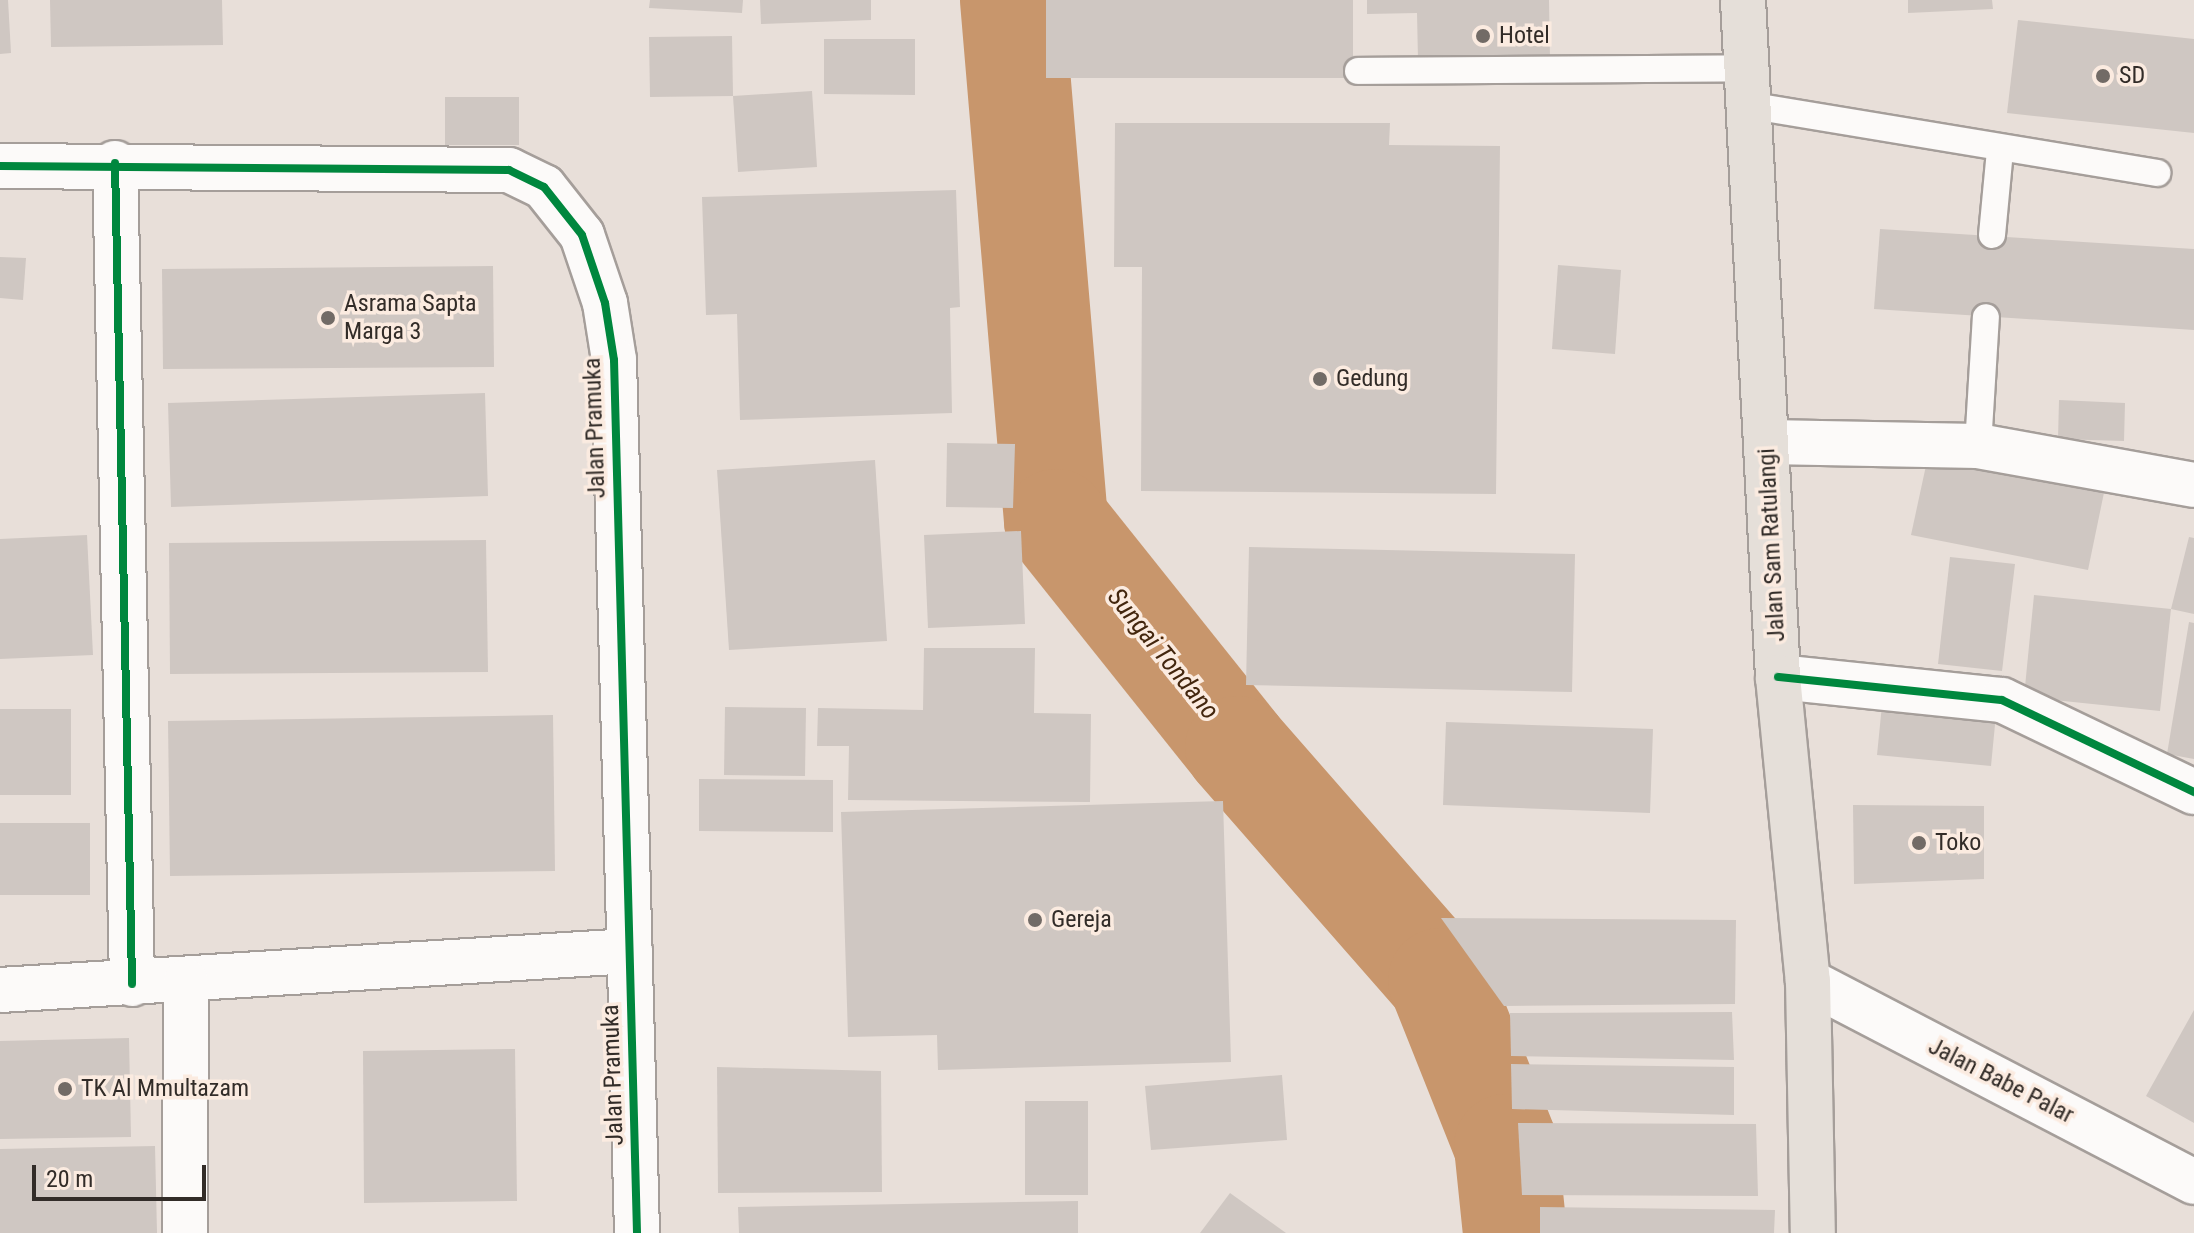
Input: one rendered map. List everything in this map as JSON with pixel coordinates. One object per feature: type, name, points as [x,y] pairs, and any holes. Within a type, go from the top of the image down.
[{"type":"main road","name":"Jalan Sam Ratulangi","points":[[1743,0],[1778,677],[1808,981],[1813,1233]]},
{"type":"street","points":[[115,163],[132,984]]},
{"type":"street","name":"Jalan Pramuka","points":[[0,166],[115,163],[509,170],[544,187],[582,235],[605,303],[614,360],[637,1233]]},
{"type":"street","points":[[1768,442],[1978,446],[2194,485]]},
{"type":"street","points":[[1778,677],[1913,685],[2002,700],[2194,792]]},
{"type":"street","points":[[0,990],[186,981],[630,951]]},
{"type":"street","points":[[185,1233],[186,981]]},
{"type":"street","name":"Jalan Babe Palar","points":[[1808,981],[2194,1182]]},
{"type":"lane","points":[[1358,71],[1746,86],[2000,151],[2157,173]]},
{"type":"lane","points":[[1992,235],[2000,151]]},
{"type":"lane","points":[[1978,446],[1986,317]]},
{"type":"building","points":[[0,0],[8,0],[11,53],[0,54]]},
{"type":"building","points":[[50,0],[222,0],[223,45],[51,47]]},
{"type":"building","points":[[650,0],[743,0],[742,13],[649,8]]},
{"type":"building","points":[[760,0],[871,0],[871,20],[761,24]]},
{"type":"building","points":[[1046,0],[1353,0],[1353,78],[1046,78]]},
{"type":"building","name":"Hotel","points":[[1367,0],[1549,0],[1550,59],[1418,60],[1417,13],[1367,14]]},
{"type":"building","points":[[1908,0],[1992,0],[1993,9],[1908,13]]},
{"type":"building","name":"SD","points":[[2018,20],[2194,39],[2194,133],[2007,113]]},
{"type":"building","points":[[732,36],[733,96],[650,97],[649,37]]},
{"type":"building","points":[[824,39],[915,39],[915,95],[824,94]]},
{"type":"building","points":[[812,91],[817,167],[738,172],[733,96]]},
{"type":"building","points":[[445,97],[519,97],[519,145],[445,145]]},
{"type":"building","name":"Gedung","points":[[1115,123],[1390,123],[1389,145],[1500,146],[1496,494],[1141,491],[1142,267],[1114,267]]},
{"type":"building","points":[[956,190],[960,307],[950,308],[952,413],[740,420],[737,314],[706,315],[702,197]]},
{"type":"building","points":[[1880,229],[2194,249],[2194,330],[1874,309]]},
{"type":"building","points":[[0,257],[26,258],[23,300],[0,298]]},
{"type":"building","points":[[1558,265],[1621,270],[1615,354],[1552,349]]},
{"type":"building","name":"Asrama Sapta Marga 3","points":[[493,266],[494,367],[163,369],[162,269]]},
{"type":"building","points":[[485,393],[488,496],[171,507],[168,403]]},
{"type":"building","points":[[2059,400],[2125,403],[2124,441],[2058,439]]},
{"type":"building","points":[[947,443],[1015,444],[1013,508],[946,507]]},
{"type":"building","points":[[1930,447],[2106,483],[2088,570],[1911,535]]},
{"type":"building","points":[[875,460],[887,641],[729,650],[717,470]]},
{"type":"building","points":[[1021,531],[1025,624],[928,628],[924,535]]},
{"type":"building","points":[[87,535],[93,655],[0,659],[0,539]]},
{"type":"building","points":[[2189,537],[2194,538],[2194,614],[2171,609]]},
{"type":"building","points":[[486,540],[488,672],[170,674],[169,543]]},
{"type":"building","points":[[1249,547],[1575,554],[1572,692],[1246,685]]},
{"type":"building","points":[[1950,557],[2015,564],[2002,671],[1938,664]]},
{"type":"building","points":[[2034,595],[2171,609],[2160,711],[2024,697]]},
{"type":"building","points":[[2189,622],[2194,623],[2194,759],[2167,754]]},
{"type":"building","points":[[924,648],[1035,648],[1034,713],[1091,714],[1090,802],[848,800],[849,746],[817,746],[818,708],[923,710]]},
{"type":"building","points":[[1883,695],[1997,704],[1991,766],[1877,755]]},
{"type":"building","points":[[725,707],[806,708],[805,776],[724,775]]},
{"type":"building","points":[[0,709],[71,709],[71,795],[0,795]]},
{"type":"building","points":[[553,715],[555,871],[170,876],[168,721]]},
{"type":"building","points":[[1446,722],[1653,729],[1650,813],[1443,805]]},
{"type":"building","points":[[699,779],[833,780],[833,832],[699,831]]},
{"type":"building","name":"Gereja","points":[[1223,801],[1231,1062],[938,1070],[937,1035],[848,1037],[841,812]]},
{"type":"building","name":"Toko","points":[[1853,805],[1984,806],[1984,879],[1854,884]]},
{"type":"building","points":[[0,823],[90,823],[90,895],[0,895]]},
{"type":"building","points":[[1441,918],[1736,920],[1735,1004],[1504,1006]]},
{"type":"building","points":[[2194,1010],[2194,1123],[2146,1096]]},
{"type":"building","points":[[1732,1012],[1734,1060],[1511,1056],[1510,1013]]},
{"type":"building","name":"TK Al Mmultazam","points":[[129,1038],[131,1137],[0,1139],[0,1041]]},
{"type":"building","points":[[515,1049],[517,1201],[364,1203],[363,1051]]},
{"type":"building","points":[[1511,1064],[1734,1067],[1734,1115],[1512,1109]]},
{"type":"building","points":[[717,1067],[881,1071],[882,1192],[718,1193]]},
{"type":"building","points":[[1282,1075],[1287,1140],[1151,1150],[1145,1086]]},
{"type":"building","points":[[1025,1101],[1088,1101],[1088,1195],[1025,1195]]},
{"type":"building","points":[[1518,1123],[1756,1124],[1758,1196],[1522,1195]]},
{"type":"building","points":[[155,1146],[157,1233],[0,1233],[0,1149]]},
{"type":"building","points":[[1230,1193],[1286,1233],[1200,1233]]},
{"type":"building","points":[[1078,1201],[1078,1233],[739,1233],[738,1207]]},
{"type":"building","points":[[1540,1207],[1775,1210],[1774,1233],[1540,1233]]},
{"type":"waterway","name":"Sungai Tondano","points":[[1012,0],[1056,521],[1237,748],[1440,980],[1506,1146],[1515,1233]]},
{"type":"cycle path","points":[[115,163],[132,984]]},
{"type":"cycle path","points":[[0,166],[509,170],[544,187],[582,235],[605,303],[614,360],[637,1233]]},
{"type":"cycle path","points":[[1778,677],[2002,700],[2194,792]]},
{"type":"place","name":"Hotel","points":[[1483,36]]},
{"type":"place","name":"SD","points":[[2103,76]]},
{"type":"place","name":"Asrama Sapta Marga 3","points":[[328,318]]},
{"type":"place","name":"Gedung","points":[[1320,379]]},
{"type":"place","name":"Toko","points":[[1919,843]]},
{"type":"place","name":"Gereja","points":[[1035,920]]},
{"type":"place","name":"TK Al Mmultazam","points":[[65,1089]]}]
